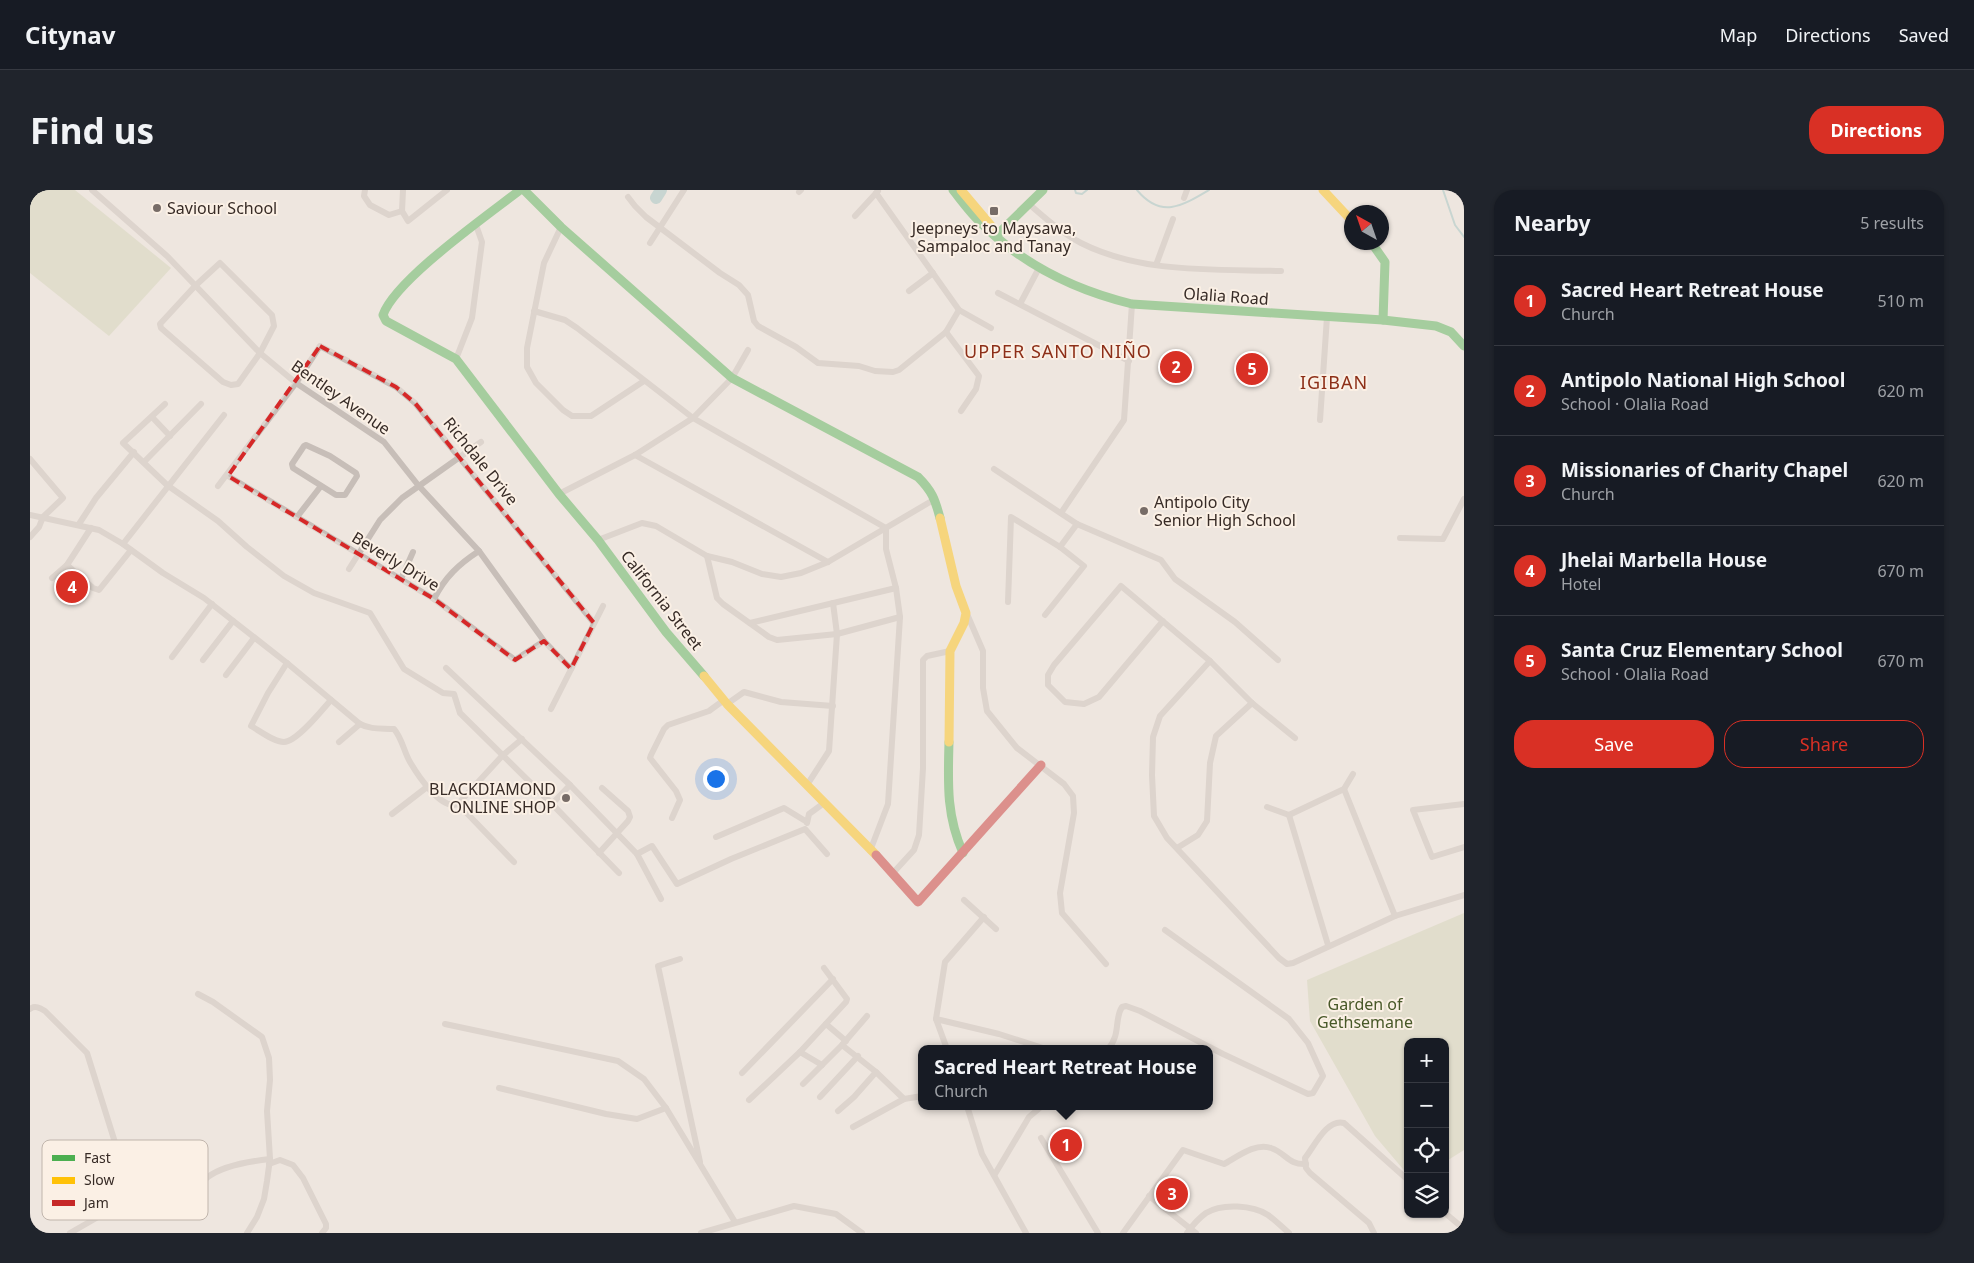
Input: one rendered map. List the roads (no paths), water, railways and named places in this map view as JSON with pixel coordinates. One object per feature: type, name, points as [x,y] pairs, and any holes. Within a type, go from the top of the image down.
[{"type":"street","name":"Bentley Avenue","points":[[92,190],[167,256],[260,352],[296,383],[384,442],[418,485],[479,551],[544,641],[571,669]]},
{"type":"street","points":[[365,190],[364,196],[370,205],[390,215],[402,211]]},
{"type":"street","points":[[404,190],[402,211],[408,221],[447,190]]},
{"type":"street","points":[[456,358],[472,318],[482,242],[476,225],[520,190]]},
{"type":"street","points":[[524,190],[561,227],[732,378],[918,477],[930,489],[935,499],[956,586],[983,651],[983,688],[987,712],[1017,748],[1064,784],[1072,796],[1074,813],[1060,893],[1062,913],[1106,964]]},
{"type":"street","points":[[650,243],[684,190]]},
{"type":"street","name":"Olalia Road","points":[[953,190],[988,230],[997,235],[1024,259],[1071,284],[1099,295],[1132,304],[1382,320],[1436,326],[1451,332],[1464,346]]},
{"type":"street","name":"Olalia Road","points":[[961,190],[992,226],[997,235]]},
{"type":"street","points":[[997,235],[1043,190]]},
{"type":"street","points":[[1184,198],[1187,190]]},
{"type":"street","points":[[1323,190],[1344,212]]},
{"type":"street","points":[[855,216],[877,192],[959,310],[991,328]]},
{"type":"street","points":[[628,197],[634,206],[720,274],[739,286],[748,295],[754,321],[758,326],[796,347],[818,363],[859,366],[875,371],[893,372],[899,370],[946,332],[959,310]]},
{"type":"street","points":[[1029,204],[1054,226],[1081,243],[1117,257],[1156,265],[1281,271]]},
{"type":"street","points":[[1156,265],[1173,219]]},
{"type":"street","name":"California Street","points":[[476,225],[401,287],[384,309],[383,315],[386,321],[456,358],[559,494],[598,540],[666,632],[725,702],[893,873],[918,902],[963,853]]},
{"type":"street","points":[[561,227],[544,263],[534,311],[527,367],[536,382],[572,416],[590,416],[644,381]]},
{"type":"street","points":[[1377,250],[1385,262],[1382,320]]},
{"type":"street","points":[[220,263],[272,315],[274,326],[260,352],[238,384],[231,385],[224,382],[161,328],[162,320],[195,286],[220,263]]},
{"type":"street","points":[[1020,304],[1039,268]]},
{"type":"street","points":[[909,291],[934,273]]},
{"type":"street","points":[[998,293],[1129,361]]},
{"type":"street","points":[[1062,514],[1124,420],[1132,304]]},
{"type":"street","points":[[534,311],[565,320],[693,418],[886,528]]},
{"type":"street","points":[[1320,420],[1327,317]]},
{"type":"street","points":[[946,332],[979,376],[976,389],[961,410]]},
{"type":"street","name":"Richdale Drive","points":[[296,383],[320,346],[396,387],[415,403],[594,624]]},
{"type":"street","points":[[559,494],[635,455],[693,418],[732,378],[748,350]]},
{"type":"street","points":[[218,486],[228,476],[296,383]]},
{"type":"street","points":[[165,404],[123,443],[167,486],[218,521],[284,576],[314,594],[370,612],[404,669],[443,693],[454,694],[460,713],[619,873]]},
{"type":"street","points":[[144,462],[201,404]]},
{"type":"street","points":[[123,544],[224,415]]},
{"type":"street","points":[[152,417],[170,436]]},
{"type":"street","points":[[349,569],[380,520],[402,498],[481,442]]},
{"type":"street","points":[[306,445],[330,456],[357,474],[345,495],[336,495],[321,486],[292,466],[306,445]]},
{"type":"street","points":[[79,524],[96,498],[134,452]]},
{"type":"street","points":[[635,455],[828,562]]},
{"type":"street","points":[[30,459],[63,498],[43,517],[39,527],[30,537]]},
{"type":"street","points":[[994,469],[1077,524],[1160,560],[1175,579],[1235,622],[1278,660]]},
{"type":"street","name":"Beverly Drive","points":[[228,476],[358,555],[434,598],[515,660],[544,641]]},
{"type":"street","points":[[297,517],[321,486]]},
{"type":"street","points":[[598,540],[642,522],[656,526],[707,556],[732,562],[762,574],[782,577],[801,573],[828,562],[935,499]]},
{"type":"street","points":[[1400,538],[1443,539],[1464,499]]},
{"type":"street","points":[[30,515],[79,524],[99,530],[123,544],[163,573],[212,604],[360,724],[367,728],[394,729],[409,760],[427,787],[447,804],[454,806],[458,804],[502,756],[522,739]]},
{"type":"street","points":[[1008,602],[1010,517],[1060,547],[1084,566],[1045,615]]},
{"type":"street","points":[[1060,547],[1077,524]]},
{"type":"street","points":[[52,578],[67,566],[91,528]]},
{"type":"street","points":[[870,851],[888,804],[900,617],[896,588],[886,549],[886,528]]},
{"type":"street","points":[[67,566],[93,588],[99,590],[131,550]]},
{"type":"street","points":[[434,598],[441,584],[452,571],[479,551]]},
{"type":"street","points":[[401,579],[413,552]]},
{"type":"street","points":[[707,556],[717,598],[769,637],[777,640],[837,634],[900,617]]},
{"type":"street","points":[[1163,622],[1100,697],[1084,704],[1065,702],[1048,685],[1048,675],[1054,665],[1122,586],[1210,661],[1252,703],[1295,738]]},
{"type":"street","points":[[750,623],[896,588]]},
{"type":"street","points":[[807,785],[829,751],[837,634],[833,603]]},
{"type":"street","points":[[172,657],[212,604]]},
{"type":"street","points":[[551,709],[603,606]]},
{"type":"street","points":[[966,613],[966,618],[953,640],[950,650],[948,799],[955,835],[963,853],[1041,765]]},
{"type":"street","points":[[203,660],[233,621]]},
{"type":"street","points":[[226,675],[254,638]]},
{"type":"street","points":[[893,873],[914,850],[919,835],[923,768],[923,660],[927,656],[950,650]]},
{"type":"street","points":[[1210,661],[1160,716],[1153,737],[1154,816],[1167,838],[1279,958],[1287,964],[1300,961],[1328,945],[1395,916],[1464,895]]},
{"type":"street","points":[[287,663],[268,693],[252,727],[284,742],[295,738],[331,700]]},
{"type":"street","points":[[446,668],[570,784],[618,833],[637,854],[661,899]]},
{"type":"street","points":[[672,818],[680,800],[676,791],[650,758],[664,729],[668,725],[709,711],[744,692],[781,702],[833,706]]},
{"type":"street","points":[[1177,848],[1198,835],[1205,827],[1208,814],[1210,763],[1216,736],[1252,703]]},
{"type":"street","points":[[339,742],[360,724]]},
{"type":"street","points":[[1267,806],[1290,815],[1344,790],[1354,774]]},
{"type":"street","points":[[552,804],[570,784]]},
{"type":"street","points":[[392,814],[427,787]]},
{"type":"street","points":[[599,853],[630,819],[630,814],[602,788]]},
{"type":"street","points":[[1344,790],[1395,916]]},
{"type":"street","points":[[805,830],[809,814],[824,803]]},
{"type":"street","points":[[458,804],[514,862]]},
{"type":"street","points":[[1464,804],[1413,810],[1432,856],[1464,847]]},
{"type":"street","points":[[716,837],[784,808],[807,822]]},
{"type":"street","points":[[1290,815],[1328,945]]},
{"type":"street","points":[[637,854],[652,846],[677,884],[805,830]]},
{"type":"street","points":[[805,830],[827,854]]},
{"type":"street","points":[[964,900],[984,916],[996,929]]},
{"type":"street","points":[[946,1045],[936,1019],[945,962],[984,916]]},
{"type":"street","points":[[1165,930],[1289,1019],[1308,1043],[1323,1076],[1313,1093],[1308,1094],[1213,1049]]},
{"type":"street","points":[[680,959],[658,966],[701,1168]]},
{"type":"street","points":[[749,1100],[800,1052],[846,1002],[847,999],[824,968]]},
{"type":"street","points":[[742,1073],[833,979]]},
{"type":"street","points":[[198,994],[213,1002],[262,1037],[269,1058],[270,1080],[267,1111],[269,1162],[264,1199],[257,1217],[247,1233]]},
{"type":"street","points":[[1110,1045],[1117,1034],[1120,1010],[1126,1006],[1205,1045]]},
{"type":"street","points":[[30,1009],[33,1007],[45,1011],[87,1053],[114,1140]]},
{"type":"street","points":[[803,1084],[844,1043],[867,1016]]},
{"type":"street","points":[[936,1019],[999,1034],[1033,1045]]},
{"type":"street","points":[[445,1024],[618,1061],[644,1079],[666,1108],[735,1222]]},
{"type":"street","points":[[826,1024],[904,1099]]},
{"type":"street","points":[[800,1052],[822,1065]]},
{"type":"street","points":[[820,1097],[858,1056]]},
{"type":"street","points":[[838,1111],[854,1097],[876,1072]]},
{"type":"street","points":[[499,1088],[606,1114],[637,1119],[666,1108]]},
{"type":"street","points":[[853,1127],[904,1099],[918,1097]]},
{"type":"street","points":[[968,1110],[982,1154],[1026,1233]]},
{"type":"street","points":[[994,1174],[1029,1117],[1037,1110]]},
{"type":"street","points":[[1374,1233],[1369,1223],[1310,1173],[1305,1158],[1331,1124],[1338,1121],[1344,1123],[1404,1176]]},
{"type":"street","points":[[1041,1138],[1098,1233]]},
{"type":"street","points":[[1123,1233],[1183,1150],[1224,1164],[1252,1148],[1271,1147],[1296,1165],[1306,1164]]},
{"type":"street","points":[[208,1177],[226,1169],[254,1161],[269,1162],[280,1160],[293,1165],[303,1178],[326,1224],[326,1228],[322,1233]]},
{"type":"street","points":[[1149,1196],[1191,1231],[1204,1215],[1213,1210],[1243,1206],[1268,1215],[1289,1233]]},
{"type":"street","points":[[700,1233],[794,1206],[836,1214],[862,1233]]},
{"type":"street","points":[[1449,1216],[1464,1229]]},
{"type":"street","points":[[70,1233],[93,1220]]},
{"type":"street","points":[[30,1224],[34,1233]]},
{"type":"waterway","points":[[656,198],[661,190]]},
{"type":"waterway","points":[[1075,190],[1076,193],[1082,194],[1087,190]]},
{"type":"waterway","points":[[1137,190],[1146,199],[1163,207],[1181,205],[1209,190]]},
{"type":"waterway","points":[[1443,190],[1455,225],[1464,237]]},
{"type":"place","name":"Saviour School","points":[[157,208]]},
{"type":"place","name":"Jeepneys to Maysawa, Sampaloc and Tanay","points":[[994,211]]},
{"type":"place","name":"Antipolo National High School","points":[[1176,367]]},
{"type":"place","name":"Santa Cruz Elementary School","points":[[1252,369]]},
{"type":"place","name":"Antipolo City Senior High School","points":[[1144,511]]},
{"type":"place","name":"Jhelai Marbella House","points":[[72,587]]},
{"type":"place","name":"BLACKDIAMOND ONLINE SHOP","points":[[566,798]]},
{"type":"place","name":"Sacred Heart Retreat House","points":[[1066,1145]]},
{"type":"place","name":"Missionaries of Charity Chapel","points":[[1172,1194]]},
{"type":"district","name":"UPPER SANTO NIÑO","points":[[1058,352]]},
{"type":"district","name":"IGIBAN","points":[[1334,383]]},
{"type":"park label","name":"Garden of Gethsemane","points":[[1365,1013]]}]
